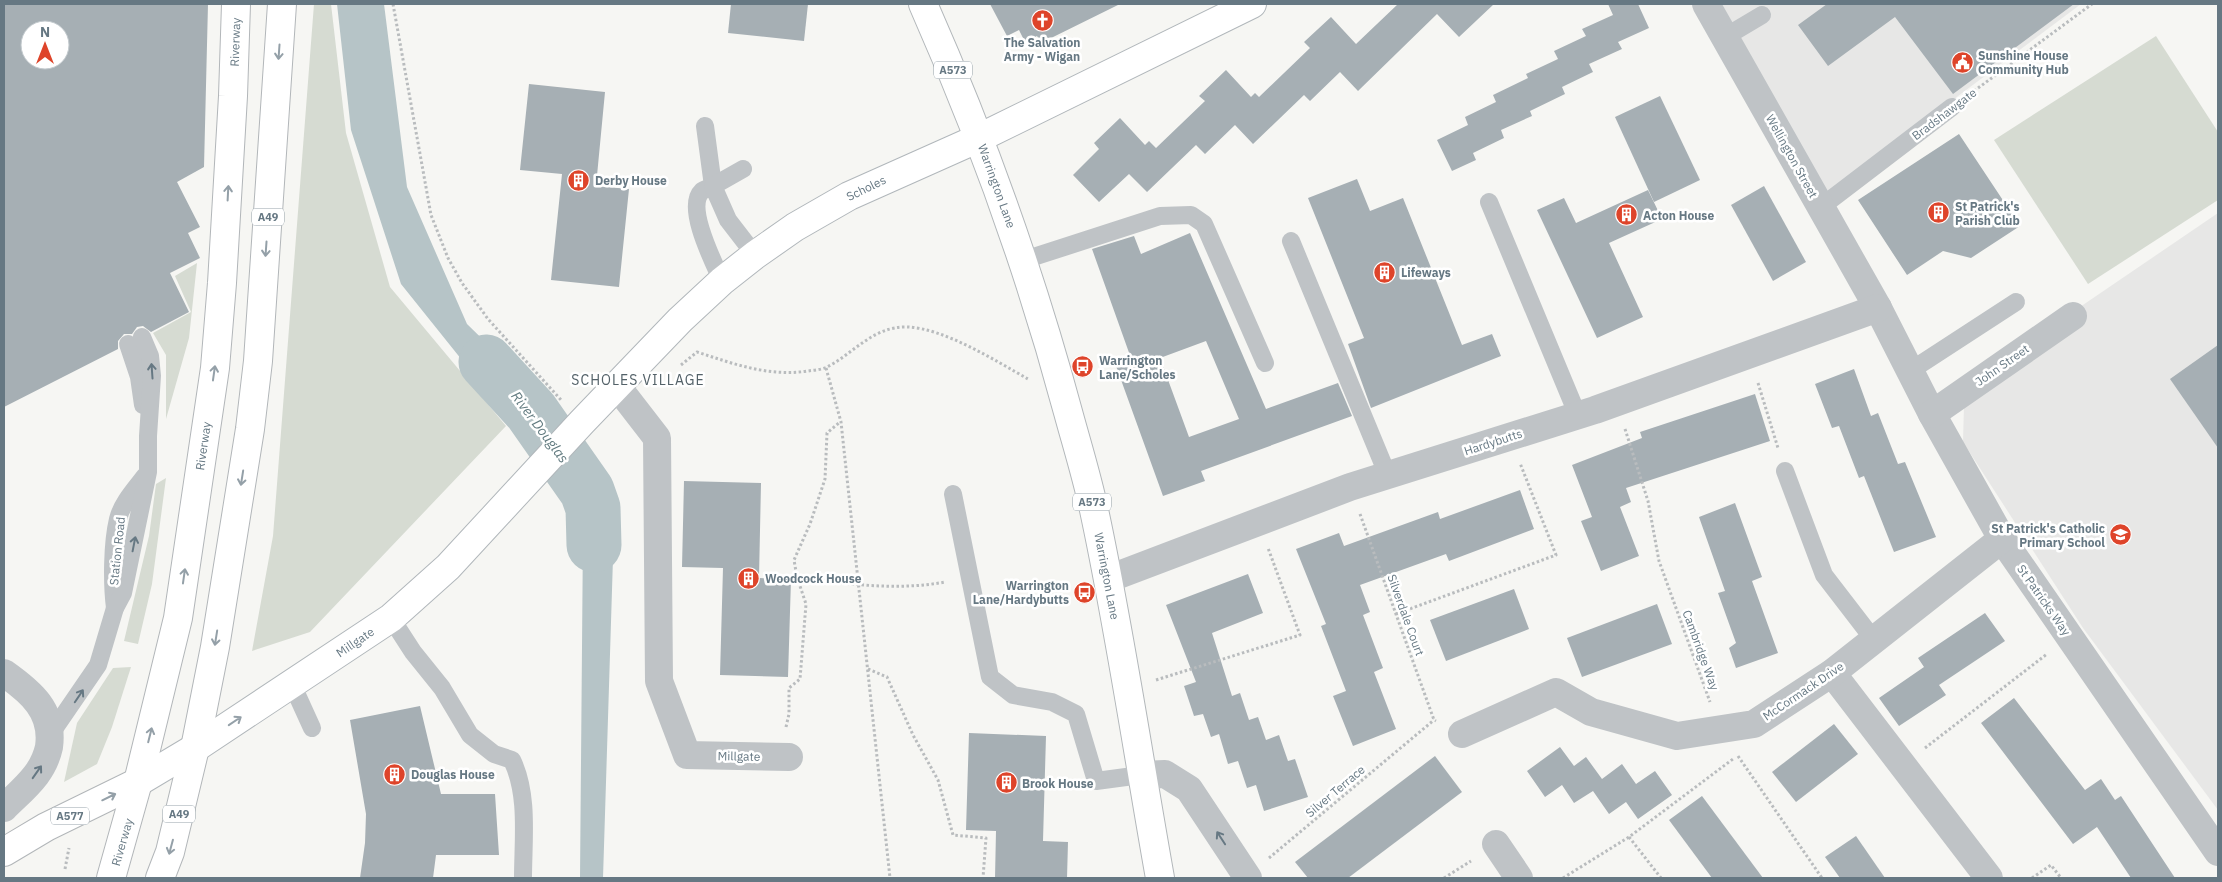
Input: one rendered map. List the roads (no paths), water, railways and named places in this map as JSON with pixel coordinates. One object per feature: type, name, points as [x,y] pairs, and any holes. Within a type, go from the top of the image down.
[{"type":"main road","name":"Riverway","points":[[110,878],[138,782],[178,618],[215,368],[233,105],[236,4]]},
{"type":"main road","name":"A49","points":[[160,878],[170,852],[195,748],[215,647],[250,430],[258,361],[282,4]]},
{"type":"main road","name":"A573","points":[[923,4],[979,138]]},
{"type":"main road","name":"Scholes","points":[[543,464],[616,385],[680,320],[722,281],[795,227],[849,196],[979,138],[1252,4]]},
{"type":"main road","name":"Warrington Lane","points":[[979,138],[1024,260],[1086,478],[1108,579],[1160,878]]},
{"type":"main road","name":"Millgate","points":[[138,782],[195,748],[391,618],[448,567],[543,464]]},
{"type":"main road","name":"A577","points":[[4,852],[46,828],[138,782]]},
{"type":"street","name":"Wellington Street","points":[[1706,4],[1878,308]]},
{"type":"street","name":"Hardybutts","points":[[1108,579],[1350,487],[1578,416],[1878,308]]},
{"type":"street","name":"St Patricks Way","points":[[1878,308],[1932,414],[2002,539],[2218,852]]},
{"type":"street","name":"John Street","points":[[1932,414],[2073,316]]},
{"type":"street","name":"Millgate","points":[[616,385],[657,438],[659,681],[687,755],[784,757]]},
{"type":"street","name":"McCormack Drive","points":[[1462,734],[1556,692],[1591,712],[1677,736],[1754,724],[1832,673],[2002,539]]},
{"type":"street","points":[[4,673],[38,702],[49,722],[50,735],[47,754],[38,774],[4,808]]},
{"type":"street","points":[[1832,673],[1989,878]]},
{"type":"street","points":[[1141,775],[1165,774],[1189,788],[1248,877]]},
{"type":"street","points":[[1496,844],[1519,878]]},
{"type":"lane","points":[[1725,37],[1762,14]]},
{"type":"lane","name":"Bradshawgate","points":[[1821,207],[1952,107]]},
{"type":"lane","points":[[705,126],[713,186],[728,220],[755,255]]},
{"type":"lane","points":[[722,281],[704,238],[696,211],[697,200],[703,190],[743,169]]},
{"type":"lane","points":[[1489,202],[1578,416]]},
{"type":"lane","points":[[1024,260],[1160,216],[1191,215],[1204,224],[1265,363]]},
{"type":"lane","points":[[1291,241],[1388,476]]},
{"type":"lane","points":[[1910,371],[2016,302]]},
{"type":"lane","name":"Station Road","points":[[50,735],[98,665],[115,608],[123,593],[148,472],[152,376],[150,356],[135,340]]},
{"type":"lane","points":[[1785,470],[1824,575],[1874,640]]},
{"type":"lane","points":[[952,494],[990,677],[1013,695],[1052,702],[1076,714],[1096,781],[1141,775]]},
{"type":"lane","points":[[391,618],[413,652],[442,688],[470,735],[494,754],[512,760],[520,776],[521,785],[523,878]]},
{"type":"lane","points":[[292,684],[312,728]]},
{"type":"waterway","name":"River Douglas","points":[[486,362],[531,411],[587,491],[593,508],[594,545]]},
{"type":"place","name":"The Salvation Army - Wigan","points":[[1042,21]]},
{"type":"place","name":"Sunshine House Community Hub","points":[[1962,62]]},
{"type":"place","name":"Derby House","points":[[579,180]]},
{"type":"place","name":"St Patrick's Parish Club","points":[[1939,213]]},
{"type":"place","name":"Acton House","points":[[1627,215]]},
{"type":"place","name":"Lifeways","points":[[1385,272]]},
{"type":"place","name":"Warrington Lane/Scholes","points":[[1083,367]]},
{"type":"place","name":"St Patrick's Catholic Primary School","points":[[2121,535]]},
{"type":"place","name":"Woodcock House","points":[[749,578]]},
{"type":"place","name":"Warrington Lane/Hardybutts","points":[[1085,592]]},
{"type":"place","name":"Douglas House","points":[[395,774]]},
{"type":"place","name":"Brook House","points":[[1006,783]]},
{"type":"district","name":"SCHOLES VILLAGE","points":[[638,380]]}]
